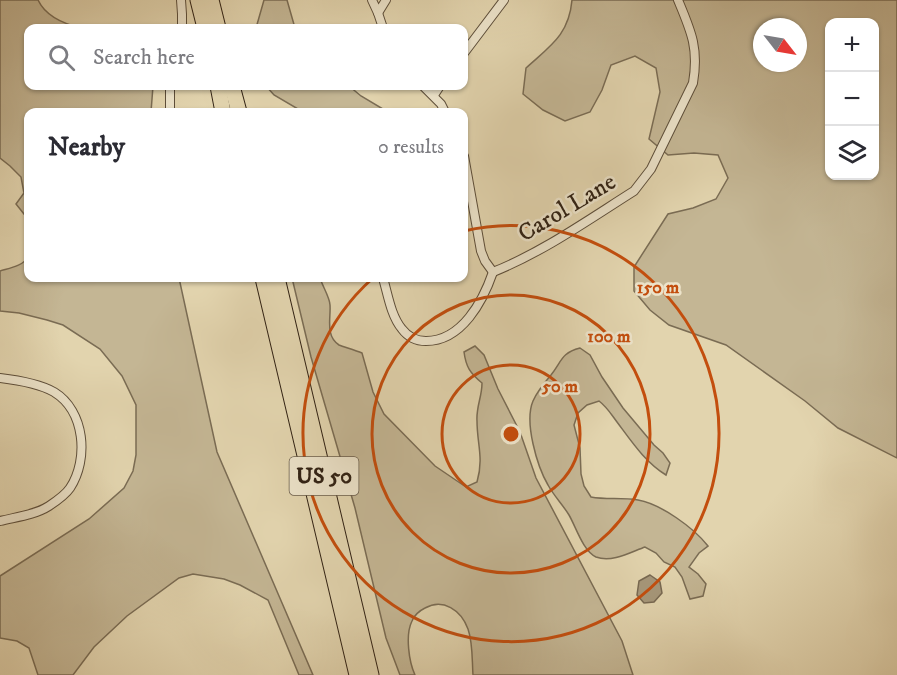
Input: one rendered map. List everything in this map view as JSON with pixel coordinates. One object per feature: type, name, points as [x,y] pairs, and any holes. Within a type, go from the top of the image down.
[{"type":"highway","points":[[198,0],[204,24]]},
{"type":"highway","points":[[211,0],[217,24]]},
{"type":"highway","points":[[219,90],[222,108]]},
{"type":"highway","points":[[233,90],[238,108]]},
{"type":"highway","name":"US 50","points":[[264,282],[357,675]]},
{"type":"highway","name":"US 50","points":[[278,282],[371,675]]},
{"type":"street","points":[[181,0],[182,24]]},
{"type":"street","points":[[372,0],[382,24]]},
{"type":"street","points":[[378,13],[386,0]]},
{"type":"street","points":[[468,48],[504,0]]},
{"type":"street","name":"Carol Lane","points":[[493,272],[551,242],[634,191],[651,169],[693,83],[695,53],[693,39],[678,0]]},
{"type":"street","points":[[170,90],[170,108]]},
{"type":"street","points":[[428,90],[443,108]]},
{"type":"street","points":[[434,95],[437,90]]},
{"type":"street","points":[[384,282],[393,313],[408,336],[429,341],[453,332],[461,326],[477,306],[493,272],[481,251],[468,178]]},
{"type":"street","points":[[0,378],[41,387],[55,393],[69,407],[79,424],[82,444],[80,465],[69,489],[49,506],[0,521]]},
{"type":"shaded area","points":[[0,0],[38,0],[41,6],[56,19],[68,24],[24,24],[24,90],[153,90],[151,108],[24,108],[24,193],[21,177],[0,158]]},
{"type":"shaded area","points":[[264,0],[287,0],[294,24],[257,24]]},
{"type":"shaded area","points":[[572,0],[897,0],[897,458],[838,428],[805,401],[726,345],[669,325],[650,310],[634,291],[634,267],[668,214],[716,199],[728,178],[718,155],[694,153],[668,155],[649,139],[660,92],[656,68],[635,56],[611,65],[602,90],[590,112],[565,121],[543,110],[523,94],[526,68],[557,39],[567,22]]},
{"type":"shaded area","points":[[270,90],[354,90],[381,108],[296,108]]},
{"type":"shaded area","points":[[24,193],[24,214],[16,204]]},
{"type":"shaded area","points":[[24,262],[24,282],[180,282],[217,452],[313,675],[299,675],[268,600],[224,579],[193,574],[179,578],[127,616],[94,647],[73,675],[38,675],[29,648],[17,641],[0,638],[0,576],[89,519],[124,488],[133,471],[136,455],[136,405],[122,376],[100,349],[63,325],[19,313],[0,311],[0,271]]},
{"type":"shaded area","points":[[293,282],[322,282],[330,302],[332,337],[339,345],[362,353],[373,392],[384,414],[435,466],[466,487],[477,482],[480,458],[477,416],[482,383],[469,369],[464,352],[475,346],[484,355],[520,432],[536,478],[622,641],[633,675],[473,675],[471,640],[465,622],[456,611],[438,604],[423,609],[413,619],[408,641],[415,675],[400,675],[386,638],[355,508],[311,357]]},
{"type":"shaded area","points":[[580,348],[590,355],[623,408],[670,463],[666,475],[645,458],[607,408],[599,401],[587,405],[578,413],[574,425],[580,448],[584,486],[591,497],[632,499],[657,506],[694,532],[708,546],[699,553],[689,567],[706,584],[703,596],[690,599],[682,577],[675,567],[664,562],[656,553],[645,547],[608,559],[591,554],[544,477],[536,456],[531,432],[533,401],[562,358],[569,352]]},
{"type":"shaded area","points":[[650,575],[660,582],[662,593],[654,602],[644,603],[637,595],[639,581]]}]
